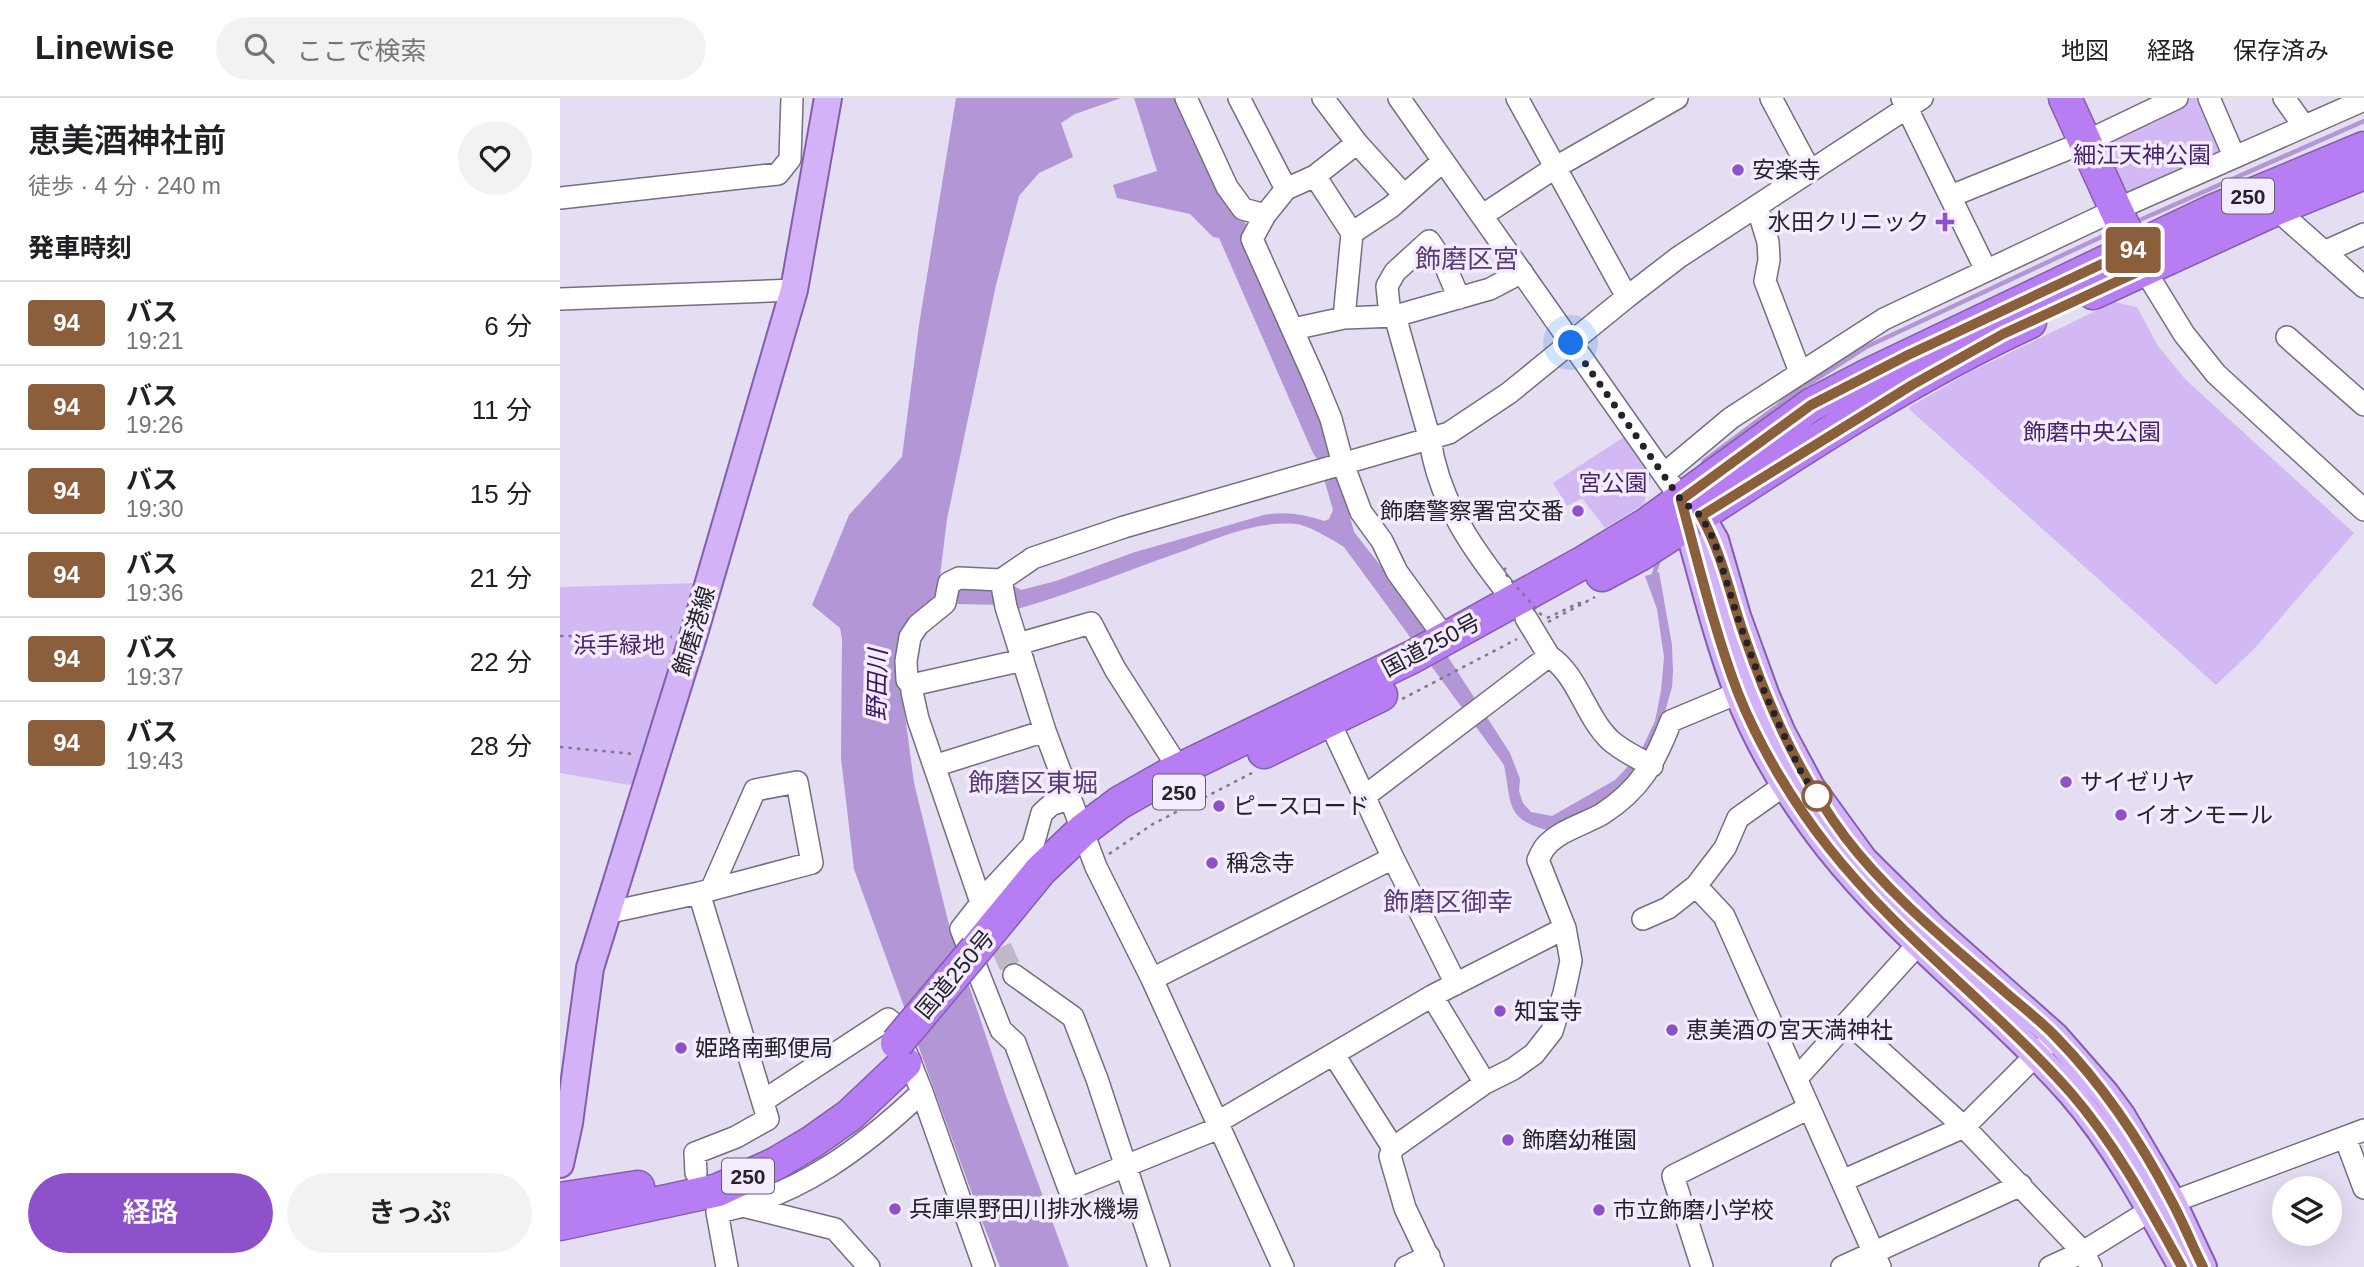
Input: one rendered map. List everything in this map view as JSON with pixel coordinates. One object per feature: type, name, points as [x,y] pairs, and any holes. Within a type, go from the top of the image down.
[{"type":"highway","points":[[2066,98],[2127,235]]},
{"type":"highway","name":"国道250号","points":[[1087,841],[1119,803],[1179,769],[1420,672],[1525,616],[1647,524],[2003,334],[2127,235],[2210,212],[2364,148]]},
{"type":"highway","name":"国道250号","points":[[2127,235],[2276,209],[2364,173]]},
{"type":"highway","name":"国道250号","points":[[560,1224],[710,1192],[747,1155],[811,1120],[878,1065],[901,1053],[978,960],[1041,870],[1087,841],[1112,832],[1166,798],[1325,711]]},
{"type":"highway","name":"国道250号","points":[[560,1199],[635,1188],[710,1192]]},
{"type":"main road","name":"飾磨港線","points":[[560,1164],[569,1123],[590,968],[693,637],[794,290],[828,98]]},
{"type":"main road","points":[[1683,503],[1738,693],[1786,784],[1828,847],[1859,884],[2055,1036],[2105,1093],[2123,1116],[2162,1206],[2182,1267]]},
{"type":"main road","points":[[1683,503],[1714,540],[1737,616],[1766,696],[1800,770],[1822,805],[1926,936],[2089,1115],[2162,1206],[2203,1267]]},
{"type":"street","points":[[560,198],[778,174],[790,159],[792,98]]},
{"type":"street","points":[[1186,98],[1227,187],[1243,209],[1265,215]]},
{"type":"street","points":[[1239,98],[1286,189]]},
{"type":"street","points":[[1323,98],[1357,143],[1404,195]]},
{"type":"street","points":[[1399,98],[1683,503],[1731,418],[1884,319],[1986,270],[2127,235],[2234,156],[2364,100]]},
{"type":"street","points":[[1517,98],[1627,297]]},
{"type":"street","points":[[1483,215],[1647,105],[1677,98]]},
{"type":"street","points":[[1771,98],[1810,171]]},
{"type":"street","points":[[1951,196],[2085,142],[2177,98]]},
{"type":"street","points":[[2209,98],[2234,156]]},
{"type":"street","points":[[2284,98],[2304,126]]},
{"type":"street","points":[[914,688],[907,680],[905,661],[910,637],[959,578],[1001,580],[1033,558],[1072,544],[1449,433],[1470,421],[1537,372],[1679,257],[1910,101],[1986,270]]},
{"type":"street","points":[[1357,143],[1315,176],[1286,189],[1265,215],[1252,239],[1331,419],[1343,464],[1361,512],[1382,541],[1397,572],[1456,653]]},
{"type":"street","points":[[1352,233],[1404,195],[1443,161]]},
{"type":"street","points":[[1315,176],[1352,233],[1344,318]]},
{"type":"street","points":[[1757,206],[1768,242],[1769,260],[1765,281],[1800,372]]},
{"type":"street","points":[[2276,209],[2364,287]]},
{"type":"street","points":[[2324,252],[2364,234]]},
{"type":"street","points":[[2127,235],[2184,334],[2216,374],[2364,509]]},
{"type":"street","points":[[1459,298],[1444,262],[1429,241],[1395,272],[1387,286],[1392,316],[1451,512],[1481,560],[1525,616],[1549,656],[1556,660],[1610,740],[1652,766]]},
{"type":"street","points":[[1293,329],[1344,318],[1392,316],[1490,289],[1522,272]]},
{"type":"street","points":[[560,299],[794,290]]},
{"type":"street","points":[[2287,337],[2364,405]]},
{"type":"street","points":[[1001,580],[1006,607],[1045,731],[1087,841],[1282,1266]]},
{"type":"street","points":[[982,907],[918,719],[912,692],[916,684],[1020,652],[1091,623],[1115,669],[1179,769]]},
{"type":"street","points":[[1365,796],[1549,656]]},
{"type":"street","points":[[1406,1267],[1431,1261],[1405,1208],[1390,1156],[1393,1148],[1485,1083],[1513,1069],[1534,1054],[1552,1031],[1571,961],[1565,928],[1538,860],[1546,846],[1602,813],[1632,790],[1652,766],[1671,721],[1738,693]]},
{"type":"street","points":[[1325,711],[1393,858],[1456,984]]},
{"type":"street","points":[[934,766],[1045,731]]},
{"type":"street","points":[[606,914],[705,892],[812,863],[797,782],[755,790],[705,892],[768,1119],[737,1137],[695,1153],[710,1192],[727,1267]]},
{"type":"street","points":[[1643,919],[1668,908],[1696,886],[1724,848],[1738,818],[1786,784]]},
{"type":"street","points":[[1070,798],[1051,805],[1042,813],[1033,845],[993,888],[982,907],[961,929],[1001,1030],[1015,1043],[1069,1189],[1218,1126],[1432,996],[1565,928]]},
{"type":"street","points":[[1152,979],[1393,858]]},
{"type":"street","points":[[1696,886],[1724,916],[1877,1260]]},
{"type":"street","points":[[1797,1078],[1926,936]]},
{"type":"street","points":[[1014,975],[1073,1017],[1159,1267]]},
{"type":"street","points":[[1432,996],[1485,1083]]},
{"type":"street","points":[[762,1101],[888,1019],[895,1025],[922,1092],[984,1267]]},
{"type":"street","points":[[1848,1022],[1964,1127],[2021,1185],[2087,1260]]},
{"type":"street","points":[[1842,1181],[1964,1127],[2034,1054],[2055,1036]]},
{"type":"street","points":[[1334,1055],[1393,1148]]},
{"type":"street","points":[[747,1207],[783,1192],[845,1156],[883,1129],[922,1092]]},
{"type":"street","points":[[1702,1267],[1673,1176],[1809,1108]]},
{"type":"street","points":[[2050,1267],[2087,1260],[2162,1206],[2355,1134],[2364,1188]]},
{"type":"street","points":[[1842,1267],[1877,1260],[2021,1185]]},
{"type":"street","points":[[710,1192],[747,1207],[835,1229],[869,1267]]},
{"type":"path","points":[[1506,568],[1503,571],[1545,619],[1582,604]]},
{"type":"path","points":[[1420,672],[1525,616],[1582,604],[1594,597]]},
{"type":"path","points":[[560,636],[693,637]]},
{"type":"path","points":[[560,747],[655,756]]},
{"type":"green space","name":"細江天神公園","points":[[2190,98],[2200,98],[2222,145],[2220,154],[2132,195],[2122,191],[2102,146],[2105,136]]},
{"type":"green space","name":"飾磨中央公園","points":[[2114,302],[2137,307],[2158,346],[2186,380],[2354,533],[2253,650],[2216,685],[1908,408],[1968,373]]},
{"type":"green space","name":"宮公園","points":[[1624,437],[1651,476],[1644,504],[1605,528],[1582,498],[1567,506],[1553,483]]},
{"type":"green space","name":"浜手緑地","points":[[699,583],[640,781],[629,785],[560,773],[560,587]]},
{"type":"water","name":"野田川","points":[[956,98],[1121,98],[1075,114],[1061,123],[1073,157],[1039,173],[1019,196],[996,285],[947,519],[939,584],[1009,583],[1021,590],[1056,581],[1132,553],[1264,515],[1287,513],[1324,521],[1329,519],[1333,510],[1319,462],[1219,238],[1213,237],[1190,214],[1117,198],[1113,185],[1157,171],[1134,98],[1179,98],[1234,215],[1241,215],[1249,230],[1332,450],[1354,532],[1428,626],[1510,753],[1520,779],[1519,791],[1523,803],[1531,812],[1552,816],[1615,780],[1639,755],[1655,721],[1661,691],[1664,657],[1657,609],[1645,576],[1659,572],[1672,645],[1672,687],[1657,740],[1616,797],[1551,831],[1525,822],[1518,816],[1510,801],[1504,765],[1344,547],[1307,527],[1280,524],[1248,528],[1014,610],[1003,605],[958,604],[956,600],[898,662],[914,783],[950,929],[1007,1099],[1069,1267],[1000,1267],[982,1221],[854,869],[841,758],[842,639],[840,628],[812,605],[849,515],[902,457],[919,325]]},
{"type":"waterway","points":[[2133,223],[2364,121]]},
{"type":"waterway","points":[[1701,469],[1704,461],[1796,392],[1866,347],[2112,232]]},
{"type":"waterway","points":[[1653,577],[1659,559]]},
{"type":"tunnel","points":[[988,919],[1014,975]]},
{"type":"bus line","name":"94","points":[[2182,1267],[2151,1210],[2104,1136],[2070,1092],[1998,1018],[1859,884],[1806,816],[1768,754],[1738,693],[1681,500],[1811,405],[1908,355],[2134,249],[2144,269],[2003,334],[1889,397],[1701,516],[1714,540],[1737,616],[1766,696],[1800,770],[1811,787],[1864,860],[1933,928],[2055,1036],[2105,1093],[2123,1116],[2172,1201],[2203,1267]]},
{"type":"place","name":"安楽寺","points":[[1738,170]]},
{"type":"place","name":"水田クリニック","points":[[1945,222]]},
{"type":"place","name":"飾磨警察署宮交番","points":[[1578,511]]},
{"type":"place","name":"サイゼリヤ","points":[[2066,782]]},
{"type":"place","name":"ピースロード","points":[[1219,806]]},
{"type":"place","name":"イオンモール","points":[[2121,815]]},
{"type":"place","name":"稱念寺","points":[[1212,863]]},
{"type":"place","name":"知宝寺","points":[[1500,1011]]},
{"type":"place","name":"恵美酒の宮天満神社","points":[[1672,1030]]},
{"type":"place","name":"姫路南郵便局","points":[[681,1048]]},
{"type":"place","name":"飾磨幼稚園","points":[[1508,1140]]},
{"type":"place","name":"兵庫県野田川排水機場","points":[[895,1209]]},
{"type":"place","name":"市立飾磨小学校","points":[[1599,1210]]},
{"type":"district","name":"飾磨区宮","points":[[1467,259]]},
{"type":"district","name":"飾磨区東堀","points":[[1033,783]]},
{"type":"district","name":"飾磨区御幸","points":[[1448,902]]},
{"type":"route","points":[[1571,343],[1681,500],[1701,516],[1714,540],[1737,616],[1766,696],[1800,770],[1822,805],[1817,796]]}]
